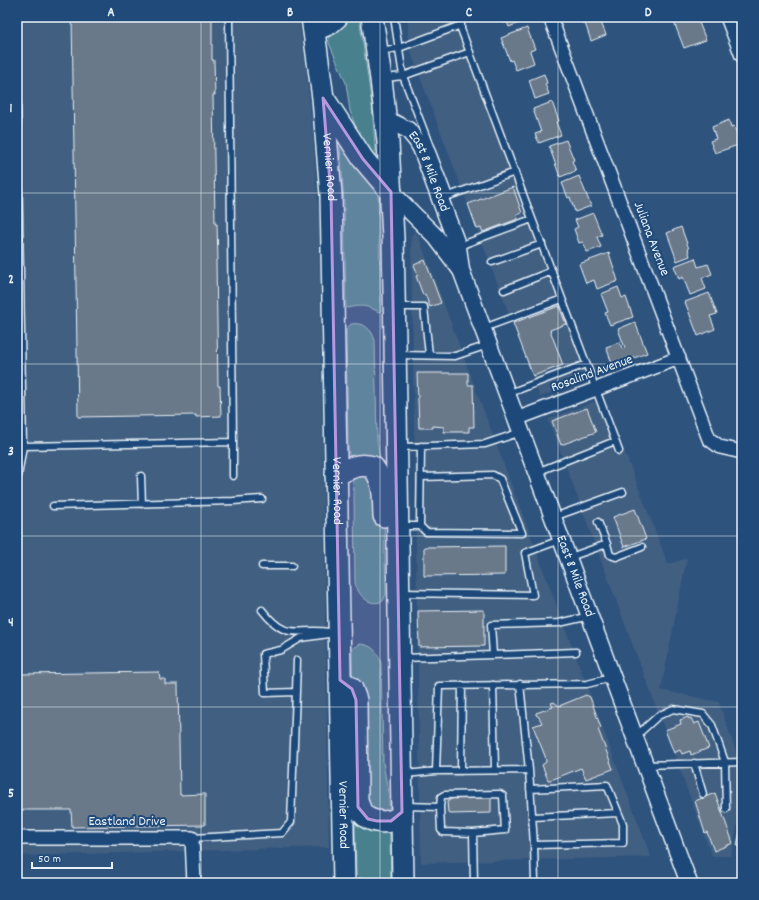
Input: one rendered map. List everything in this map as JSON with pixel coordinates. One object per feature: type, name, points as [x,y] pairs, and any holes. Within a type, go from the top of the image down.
[{"type":"highway","points":[[337,17],[329,24],[313,23],[323,98],[363,159],[390,192]]},
{"type":"highway","points":[[372,17],[378,51],[386,120],[390,192],[397,447],[403,883]]},
{"type":"highway","name":"Vernier Road","points":[[323,98],[331,195],[344,883]]},
{"type":"highway","points":[[336,475],[351,466],[361,465],[373,467],[380,476],[383,492],[386,593],[398,601]]},
{"type":"highway","points":[[340,680],[352,689],[356,700],[358,807],[368,818],[377,821],[391,821],[397,818],[402,809]]},
{"type":"street","name":"Juliana Avenue","points":[[550,17],[709,439],[720,447],[742,452]]},
{"type":"street","points":[[727,17],[742,56]]},
{"type":"street","name":"East 8 Mile Road","points":[[386,120],[402,126],[418,141],[445,197],[458,247],[461,270],[689,883]]},
{"type":"street","name":"East 8 Mile Road","points":[[390,192],[436,237],[461,270]]},
{"type":"street","name":"Rosalind Avenue","points":[[518,425],[596,390],[679,358]]},
{"type":"street","name":"Eastland Drive","points":[[17,838],[192,838]]},
{"type":"street","points":[[192,838],[194,883]]},
{"type":"lane","points":[[229,17],[233,476]]},
{"type":"lane","points":[[394,17],[403,76],[445,197],[515,172]]},
{"type":"lane","points":[[461,17],[461,29],[619,451]]},
{"type":"lane","points":[[378,51],[398,48],[461,25]]},
{"type":"lane","points":[[381,78],[403,76],[470,52]]},
{"type":"lane","points":[[17,102],[23,446],[17,478]]},
{"type":"lane","points":[[458,247],[532,219]]},
{"type":"lane","points":[[492,262],[542,244]]},
{"type":"lane","points":[[504,290],[552,271]]},
{"type":"lane","points":[[482,329],[562,299]]},
{"type":"lane","points":[[394,307],[424,307],[429,355]]},
{"type":"lane","points":[[395,355],[456,356],[488,345]]},
{"type":"lane","points":[[507,394],[586,364]]},
{"type":"lane","points":[[397,447],[485,444],[518,425]]},
{"type":"lane","points":[[536,472],[615,441]]},
{"type":"lane","points":[[23,446],[233,442]]},
{"type":"lane","points":[[420,526],[421,446]]},
{"type":"lane","points":[[397,526],[420,526],[426,532],[522,533],[500,479],[493,475],[421,477]]},
{"type":"lane","points":[[141,476],[142,504]]},
{"type":"lane","points":[[553,517],[623,492]]},
{"type":"lane","points":[[54,506],[262,499]]},
{"type":"lane","points":[[598,522],[610,555],[616,557],[642,547]]},
{"type":"lane","points":[[398,601],[533,595],[525,553],[562,540]]},
{"type":"lane","points":[[568,558],[607,544]]},
{"type":"lane","points":[[262,566],[292,566]]},
{"type":"lane","points":[[262,610],[274,623],[285,630],[294,632],[320,630],[339,633]]},
{"type":"lane","points":[[493,655],[491,625],[559,623],[590,616]]},
{"type":"lane","points":[[296,692],[265,693],[263,654],[281,650],[301,638],[339,633]]},
{"type":"lane","points":[[399,658],[576,652]]},
{"type":"lane","points":[[192,838],[282,833],[291,822],[297,660]]},
{"type":"lane","points":[[436,771],[439,686],[588,684],[613,678]]},
{"type":"lane","points":[[520,684],[529,770],[535,883]]},
{"type":"lane","points":[[461,771],[462,685]]},
{"type":"lane","points":[[492,685],[495,770]]},
{"type":"lane","points":[[635,738],[658,716],[674,709],[703,714],[712,726],[725,762],[726,810]]},
{"type":"lane","points":[[646,765],[742,762]]},
{"type":"lane","points":[[694,763],[704,794]]},
{"type":"lane","points":[[402,774],[436,771],[529,770]]},
{"type":"lane","points":[[530,789],[607,785],[623,824],[623,843],[534,845]]},
{"type":"lane","points":[[502,794],[505,830],[442,832],[440,807],[441,797],[444,795],[502,794]]},
{"type":"lane","points":[[402,809],[440,807]]},
{"type":"lane","points":[[532,817],[618,813]]},
{"type":"lane","points":[[474,832],[474,883]]},
{"type":"highlighted area","points":[[323,98],[363,159],[391,192],[402,812],[391,821],[377,821],[368,819],[358,807],[356,700],[352,689],[340,680],[331,195]]},
{"type":"shaded area","points":[[17,17],[298,17],[304,51],[311,114],[319,215],[329,847],[17,856]]},
{"type":"shaded area","points":[[408,17],[465,17],[465,27],[596,376],[540,397],[408,45]]},
{"type":"shaded area","points":[[415,232],[418,235],[651,857],[421,863],[411,236]]},
{"type":"shaded area","points":[[604,398],[668,564],[687,558],[661,690],[719,702],[738,757],[742,757],[742,801],[731,856],[712,856],[548,419]]},
{"type":"green space","points":[[344,17],[359,17],[372,105],[376,160],[357,131],[350,111],[346,83],[329,43],[328,35]]},
{"type":"green space","points":[[342,144],[378,192],[381,311],[379,312],[363,306],[346,307],[344,202],[340,146]]},
{"type":"green space","points":[[351,324],[360,324],[367,327],[372,333],[375,341],[377,440],[383,478],[386,594],[383,601],[373,603],[362,596],[355,583],[354,491],[348,447],[346,331]]},
{"type":"green space","points":[[360,644],[374,649],[381,663],[383,762],[389,798],[391,883],[378,883],[359,878],[356,875],[352,652],[353,648]]},
{"type":"building","points":[[72,17],[212,17],[212,60],[214,60],[215,95],[213,95],[215,224],[217,224],[218,260],[216,260],[218,386],[220,386],[221,416],[78,417]]},
{"type":"building","points":[[501,17],[523,17],[524,21],[509,27],[507,22],[503,23]]},
{"type":"building","points":[[580,17],[599,17],[606,35],[591,41],[585,23],[583,24]]},
{"type":"building","points":[[672,17],[695,17],[696,20],[698,20],[706,40],[684,48]]},
{"type":"building","points":[[527,28],[535,49],[530,51],[534,63],[516,70],[512,60],[510,61],[501,38]]},
{"type":"building","points":[[544,74],[547,83],[545,84],[549,94],[535,99],[529,80]]},
{"type":"building","points":[[552,102],[559,121],[556,122],[561,135],[539,143],[535,134],[541,132],[533,109]]},
{"type":"building","points":[[729,120],[731,127],[734,126],[741,144],[715,153],[710,141],[716,139],[712,127]]},
{"type":"building","points":[[566,140],[574,160],[572,161],[576,171],[560,177],[549,146]]},
{"type":"building","points":[[579,176],[591,206],[575,212],[570,197],[568,198],[562,183]]},
{"type":"building","points":[[513,187],[522,213],[517,215],[518,219],[483,232],[481,228],[477,229],[468,204]]},
{"type":"building","points":[[593,213],[602,235],[597,237],[601,247],[587,252],[583,242],[579,243],[574,229],[578,227],[575,220]]},
{"type":"building","points":[[681,227],[690,256],[677,261],[667,233]]},
{"type":"building","points":[[609,253],[618,281],[597,289],[594,280],[586,283],[579,264]]},
{"type":"building","points":[[695,258],[698,267],[708,264],[712,274],[702,278],[706,289],[690,295],[683,277],[679,279],[674,266]]},
{"type":"building","points":[[425,260],[441,303],[430,307],[425,294],[423,295],[416,276],[418,275],[414,265]]},
{"type":"building","points":[[618,287],[622,298],[626,297],[633,317],[610,325],[605,313],[608,312],[601,294]]},
{"type":"building","points":[[709,293],[717,314],[710,316],[715,329],[698,336],[685,302]]},
{"type":"building","points":[[559,306],[566,324],[550,330],[563,365],[533,376],[513,323]]},
{"type":"building","points":[[635,322],[647,353],[613,366],[606,347],[620,342],[622,349],[625,348],[618,329]]},
{"type":"building","points":[[417,373],[468,373],[468,385],[473,385],[474,427],[469,427],[469,432],[444,432],[444,427],[433,426],[433,428],[419,428]]},
{"type":"building","points":[[587,408],[596,432],[561,445],[552,421]]},
{"type":"building","points":[[635,509],[646,539],[624,547],[613,517]]},
{"type":"building","points":[[505,546],[505,575],[424,576],[424,547]]},
{"type":"building","points":[[484,610],[484,646],[419,647],[418,611]]},
{"type":"building","points":[[159,672],[160,679],[165,679],[165,684],[178,684],[180,795],[205,794],[205,825],[72,827],[71,810],[17,810],[17,680],[19,680],[19,674]]},
{"type":"building","points":[[586,695],[590,697],[601,728],[598,729],[613,769],[586,779],[581,768],[548,780],[542,765],[546,762],[545,756],[533,726],[542,723],[536,713],[553,707],[551,703],[554,702],[559,706]]},
{"type":"building","points":[[688,717],[689,719],[691,718],[694,724],[699,722],[709,748],[691,755],[690,751],[682,754],[680,750],[674,753],[665,730],[681,724],[680,720]]},
{"type":"building","points":[[715,793],[733,843],[714,851],[707,832],[705,833],[695,801]]},
{"type":"building","points":[[491,797],[491,813],[450,814],[448,812],[447,802],[453,798]]},
{"type":"building","points":[[742,830],[742,847],[739,847],[737,845],[740,831]]}]
